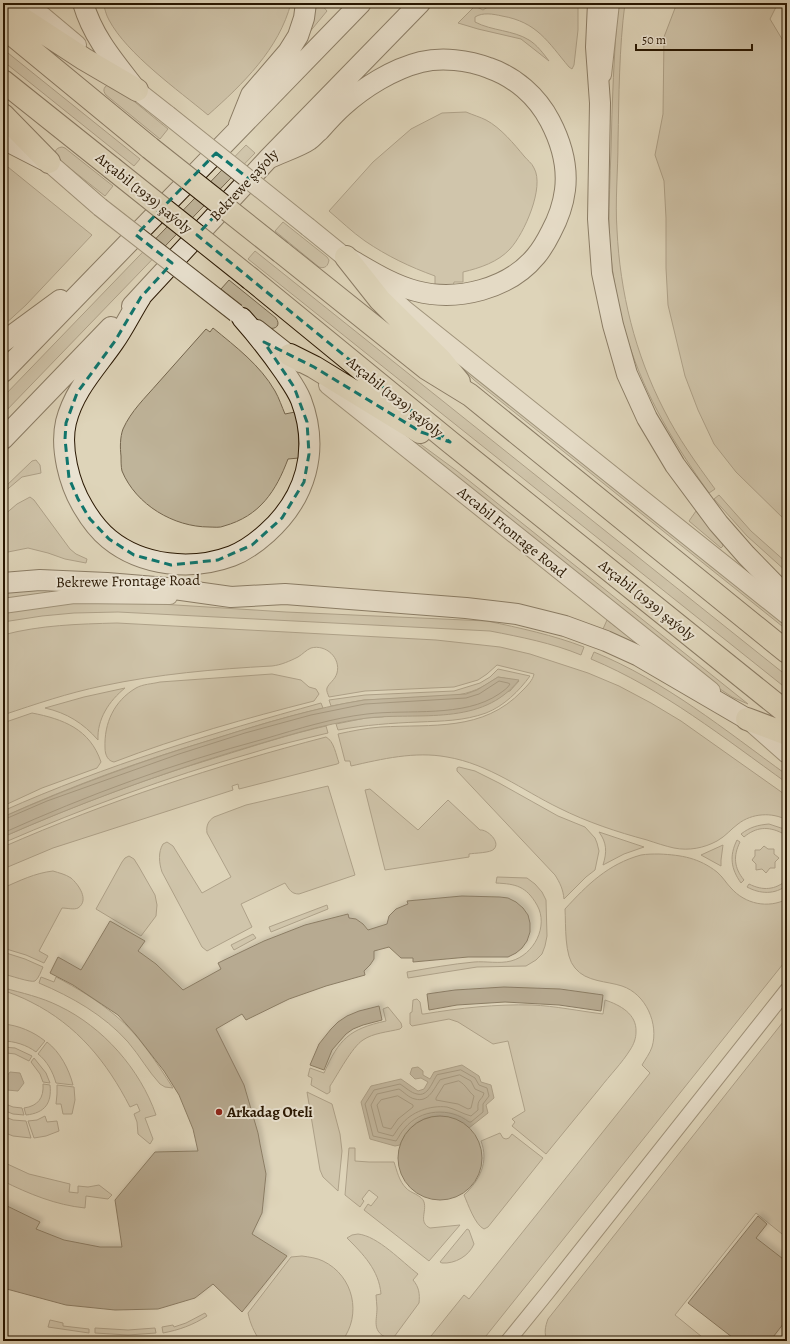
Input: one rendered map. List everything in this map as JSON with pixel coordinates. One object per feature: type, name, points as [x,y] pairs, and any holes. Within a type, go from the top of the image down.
[{"type":"main road","points":[[82,3],[98,39],[136,90]]},
{"type":"main road","points":[[236,133],[251,95],[288,52],[298,36],[304,18],[306,3]]},
{"type":"main road","points":[[3,372],[361,3]]},
{"type":"main road","name":"Bekrewe şaýoly","points":[[3,440],[141,297],[268,159],[420,3]]},
{"type":"main road","points":[[598,3],[596,47],[600,103],[598,219],[602,273],[613,325],[627,374],[647,418],[675,465],[718,523],[746,555],[787,597]]},
{"type":"main road","points":[[3,6],[84,59],[136,90]]},
{"type":"main road","points":[[3,27],[150,148],[426,368],[470,396],[787,652]]},
{"type":"main road","points":[[268,159],[309,140],[344,105],[377,81],[401,68],[421,62],[439,60],[466,62],[480,64],[499,71],[527,91],[543,109],[556,132],[562,150],[566,189],[563,206],[555,225],[536,256],[522,269],[503,282],[482,290],[437,295],[415,291],[387,280],[346,257]]},
{"type":"main road","name":"Arçabil (1939) şaýoly","points":[[3,81],[251,279],[450,442],[787,713]]},
{"type":"main road","points":[[3,115],[49,162]]},
{"type":"main road","points":[[3,139],[49,162]]},
{"type":"main road","points":[[346,257],[380,300],[440,358],[470,396]]},
{"type":"main road","points":[[3,342],[105,267]]},
{"type":"main road","points":[[141,297],[115,341],[86,378],[77,393],[66,423],[66,458],[69,478],[78,499],[98,529],[109,539],[134,555],[171,564],[201,563],[218,560],[232,556],[252,546],[282,518],[291,507],[304,482],[310,438],[300,400],[294,387],[276,360],[239,315]]},
{"type":"main road","points":[[290,355],[314,367],[421,432],[450,442]]},
{"type":"main road","points":[[3,583],[40,580],[107,583],[167,588],[231,597],[285,594],[466,608],[509,613],[565,626],[606,641],[638,656],[747,719],[787,734]]},
{"type":"street","points":[[27,3],[346,257],[405,310],[787,615]]},
{"type":"street","points":[[600,103],[612,3]]},
{"type":"street","name":"Arcabil Frontage Road","points":[[3,124],[100,207],[290,355],[747,719],[787,754]]},
{"type":"street","name":"Bekrewe Frontage Road","points":[[3,606],[74,596],[231,597]]},
{"type":"street","points":[[509,1341],[787,990]]},
{"type":"highlighted area","points":[[216,153],[249,179],[197,235],[450,442],[421,432],[314,367],[264,342],[294,387],[307,422],[309,454],[304,482],[282,518],[252,545],[218,560],[171,565],[134,555],[109,539],[90,519],[78,499],[69,478],[65,439],[66,423],[77,393],[115,341],[141,297],[172,263],[136,235]]},
{"type":"shaded area","points":[[103,3],[291,3],[278,36],[258,65],[234,91],[208,115],[154,71],[128,46],[117,33],[109,20]]},
{"type":"shaded area","points":[[313,3],[320,3],[327,11],[308,34]]},
{"type":"shaded area","points":[[494,3],[578,3],[578,30],[574,65],[572,69],[541,34],[524,23],[492,14],[481,14],[475,17],[475,22],[482,25],[516,34],[529,40],[549,61],[521,39],[458,23],[475,6],[483,10]]},
{"type":"shaded area","points":[[618,3],[625,3],[620,72],[616,219],[619,253],[626,299],[637,345],[654,389],[675,430],[715,489],[709,493],[673,439],[643,382],[628,341],[617,299],[611,256],[609,227],[615,40]]},
{"type":"shaded area","points":[[677,3],[778,3],[770,19],[782,39],[787,44],[787,522],[736,472],[714,444],[698,410],[685,376],[668,305],[664,181],[655,155],[663,114],[664,37]]},
{"type":"shaded area","points":[[3,49],[140,159],[134,166],[3,61]]},
{"type":"shaded area","points":[[110,84],[114,85],[168,129],[160,139],[106,95],[104,88]]},
{"type":"shaded area","points":[[466,112],[492,123],[507,136],[534,168],[537,176],[537,187],[527,222],[516,242],[505,254],[488,264],[463,272],[463,282],[454,282],[453,287],[435,287],[435,276],[382,252],[365,241],[329,211],[373,162],[411,129],[442,113]]},
{"type":"shaded area","points":[[246,145],[255,153],[3,414],[3,397]]},
{"type":"shaded area","points":[[62,147],[113,186],[105,196],[57,158],[56,151],[58,148]]},
{"type":"shaded area","points":[[3,163],[92,235],[26,305],[3,326]]},
{"type":"shaded area","points":[[283,222],[327,257],[329,260],[328,264],[323,268],[319,267],[275,231]]},
{"type":"shaded area","points":[[255,251],[787,676],[787,689],[248,259]]},
{"type":"shaded area","points":[[229,280],[276,318],[278,325],[275,328],[268,328],[221,289]]},
{"type":"shaded area","points":[[213,328],[255,365],[275,391],[285,414],[295,412],[298,422],[299,458],[288,459],[272,492],[257,509],[237,522],[222,527],[196,526],[183,523],[158,512],[146,504],[128,483],[122,471],[120,450],[123,429],[134,410],[206,329],[210,332]]},
{"type":"shaded area","points":[[454,360],[787,621],[787,630],[474,380]]},
{"type":"shaded area","points":[[385,418],[457,471],[748,704],[732,697],[720,689],[384,420]]},
{"type":"shaded area","points":[[36,460],[40,465],[41,473],[22,477],[3,493],[3,489],[32,461]]},
{"type":"shaded area","points":[[719,495],[751,531],[787,563],[787,572],[747,536],[714,499]]},
{"type":"shaded area","points":[[30,497],[34,500],[70,549],[76,554],[87,559],[86,563],[65,559],[28,548],[3,553],[3,516],[17,504]]},
{"type":"shaded area","points":[[696,511],[722,543],[723,546],[721,548],[689,521]]},
{"type":"shaded area","points":[[3,588],[49,589],[50,591],[48,593],[3,600]]},
{"type":"shaded area","points":[[72,602],[160,604],[286,612],[487,621],[548,635],[584,647],[581,655],[548,644],[490,631],[118,612],[74,613],[3,622],[3,612]]},
{"type":"shaded area","points":[[607,620],[633,640],[633,642],[603,629]]},
{"type":"shaded area","points":[[117,623],[436,640],[500,647],[530,654],[588,673],[619,686],[681,721],[787,796],[787,820],[781,817],[769,815],[756,816],[744,820],[717,841],[702,847],[680,849],[625,834],[580,818],[545,801],[491,771],[462,760],[435,755],[411,755],[351,766],[350,761],[345,761],[338,734],[375,727],[438,725],[474,720],[491,714],[507,704],[528,685],[534,674],[497,665],[478,680],[454,687],[365,691],[329,697],[327,688],[337,673],[337,662],[327,650],[317,647],[311,648],[298,657],[285,663],[144,678],[64,695],[3,715],[3,635],[45,627]]},
{"type":"shaded area","points":[[594,652],[645,677],[694,708],[787,775],[787,783],[692,715],[618,671],[591,659]]},
{"type":"shaded area","points":[[498,669],[530,676],[505,702],[493,710],[469,718],[445,721],[378,724],[338,730],[336,724],[366,718],[382,717],[510,691],[519,681],[498,677],[476,690],[452,696],[364,700],[331,706],[329,700],[365,695],[454,691],[480,683],[490,677]]},
{"type":"shaded area","points":[[272,674],[301,680],[309,687],[316,689],[319,694],[314,701],[213,728],[114,762],[106,755],[106,730],[112,714],[122,699],[136,688],[160,682]]},
{"type":"shaded area","points":[[125,688],[119,693],[105,711],[98,732],[98,740],[74,720],[53,710],[45,708],[84,697]]},
{"type":"shaded area","points":[[321,703],[323,708],[253,727],[132,765],[54,795],[3,817],[3,811],[42,794],[120,765],[200,738]]},
{"type":"shaded area","points":[[32,713],[65,722],[74,727],[90,741],[101,762],[97,768],[42,788],[3,806],[3,723]]},
{"type":"shaded area","points":[[326,726],[328,733],[261,750],[189,772],[95,805],[3,843],[3,837],[136,784],[258,744]]},
{"type":"shaded area","points":[[326,737],[329,739],[334,748],[339,763],[337,764],[239,789],[238,784],[232,786],[233,790],[53,848],[3,869],[3,847],[42,830],[82,814],[203,772]]},
{"type":"shaded area","points":[[459,767],[475,771],[558,816],[585,827],[595,838],[599,851],[595,870],[564,899],[561,886],[555,875],[457,771],[457,768]]},
{"type":"shaded area","points":[[328,786],[355,875],[299,894],[292,892],[285,883],[241,904],[252,927],[207,951],[202,947],[162,872],[160,865],[160,850],[163,844],[167,842],[173,846],[202,893],[231,877],[207,833],[210,820],[214,817],[246,805]]},
{"type":"shaded area","points":[[370,789],[418,830],[448,800],[480,830],[483,830],[492,836],[496,846],[490,851],[469,854],[469,857],[385,870],[365,790]]},
{"type":"shaded area","points":[[769,824],[784,829],[782,833],[772,829],[758,829],[744,837],[741,834],[754,827]]},
{"type":"shaded area","points":[[599,832],[644,847],[624,854],[603,865],[606,848],[604,840]]},
{"type":"shaded area","points":[[737,840],[740,842],[736,852],[736,866],[744,880],[741,883],[735,873],[732,862],[734,846]]},
{"type":"shaded area","points":[[723,845],[721,866],[701,855]]},
{"type":"shaded area","points":[[764,846],[768,849],[774,849],[774,854],[779,858],[775,862],[775,868],[770,868],[766,873],[762,869],[756,870],[756,864],[752,860],[755,856],[755,850],[760,850]]},
{"type":"shaded area","points":[[659,854],[683,856],[704,863],[719,874],[729,886],[743,898],[750,901],[772,904],[787,899],[787,959],[482,1341],[427,1341],[464,1295],[469,1299],[650,1073],[642,1065],[649,1054],[654,1038],[654,1029],[649,1011],[638,996],[630,990],[616,984],[591,979],[580,973],[575,968],[571,963],[567,948],[565,909],[599,876],[618,864],[641,855]]},
{"type":"shaded area","points":[[129,856],[134,859],[155,895],[157,905],[156,916],[141,936],[96,909],[122,862]]},
{"type":"shaded area","points":[[53,871],[71,878],[74,881],[82,892],[83,901],[76,909],[62,908],[39,951],[48,956],[44,963],[26,955],[3,948],[3,888],[33,875]]},
{"type":"shaded area","points":[[497,877],[527,878],[542,892],[546,900],[547,936],[542,954],[526,966],[477,967],[408,978],[407,972],[474,962],[511,961],[526,953],[537,939],[540,930],[540,913],[537,905],[529,894],[520,887],[496,883]]},
{"type":"shaded area","points":[[787,880],[787,885],[778,891],[762,892],[747,887],[749,884],[759,888],[773,888]]},
{"type":"shaded area","points":[[327,905],[328,909],[271,932],[269,927]]},
{"type":"shaded area","points":[[253,934],[256,938],[234,950],[231,945]]},
{"type":"shaded area","points":[[3,952],[43,967],[36,980],[29,981],[3,974]]},
{"type":"shaded area","points":[[41,977],[54,982],[56,977],[72,985],[116,1016],[140,1041],[173,1088],[165,1087],[160,1084],[128,1042],[109,1023],[63,994],[39,983]]},
{"type":"shaded area","points":[[4,988],[45,1000],[59,1006],[90,1025],[118,1051],[140,1082],[156,1115],[145,1118],[153,1139],[150,1144],[138,1134],[137,1122],[134,1114],[140,1111],[137,1104],[130,1107],[101,1060],[89,1046],[76,1033],[48,1011],[28,1000],[3,990]]},
{"type":"shaded area","points":[[417,999],[420,1002],[422,1014],[478,1007],[532,1005],[603,1014],[605,1000],[622,1008],[631,1015],[636,1026],[636,1036],[633,1046],[623,1060],[546,1154],[512,1126],[515,1122],[512,1119],[525,1111],[508,1041],[493,1044],[458,1022],[449,1019],[412,1026],[410,1024],[410,1013],[412,1012],[413,1000]]},
{"type":"shaded area","points":[[388,1007],[401,1023],[402,1027],[400,1029],[371,1036],[359,1043],[345,1061],[330,1086],[330,1092],[327,1094],[311,1085],[312,1078],[308,1076],[310,1068],[324,1073],[329,1061],[340,1044],[354,1032],[373,1024],[386,1021],[383,1009]]},
{"type":"shaded area","points":[[787,1017],[787,1238],[756,1213],[675,1315],[707,1341],[681,1341],[678,1339],[677,1341],[547,1341],[545,1330],[548,1319]]},
{"type":"shaded area","points":[[3,1024],[26,1030],[45,1041],[36,1052],[29,1047],[20,1044],[3,1041]]},
{"type":"shaded area","points":[[47,1042],[52,1046],[63,1061],[73,1085],[56,1083],[49,1067],[38,1054]]},
{"type":"shaded area","points":[[4,1047],[15,1048],[32,1056],[29,1061],[15,1054],[7,1053]]},
{"type":"shaded area","points":[[34,1058],[46,1073],[50,1083],[43,1082],[40,1074],[31,1062]]},
{"type":"shaded area","points":[[43,1084],[50,1085],[50,1097],[46,1106],[38,1112],[26,1115],[24,1108],[33,1105],[39,1100],[43,1089]]},
{"type":"shaded area","points":[[57,1085],[74,1087],[75,1100],[72,1114],[63,1114],[61,1104],[56,1104]]},
{"type":"shaded area","points":[[307,1092],[332,1104],[340,1134],[342,1151],[338,1191],[323,1177],[320,1170]]},
{"type":"shaded area","points":[[3,1103],[13,1107],[22,1108],[24,1115],[13,1114],[3,1110]]},
{"type":"shaded area","points":[[3,1116],[13,1120],[26,1121],[31,1138],[13,1136],[3,1132]]},
{"type":"shaded area","points":[[45,1116],[47,1122],[57,1121],[59,1131],[46,1136],[34,1138],[28,1121],[37,1120]]},
{"type":"shaded area","points":[[500,1133],[503,1138],[506,1139],[512,1134],[543,1158],[488,1227],[484,1229],[475,1219],[464,1195],[475,1183],[482,1170],[484,1156],[481,1141]]},
{"type":"shaded area","points":[[349,1148],[355,1148],[355,1161],[394,1162],[398,1176],[404,1185],[408,1190],[424,1202],[424,1223],[426,1226],[430,1228],[460,1225],[429,1261],[364,1210],[368,1204],[371,1206],[378,1197],[369,1190],[362,1199],[364,1201],[360,1207],[345,1195]]},
{"type":"shaded area","points":[[3,1162],[29,1174],[70,1184],[69,1192],[78,1193],[78,1186],[88,1187],[99,1185],[112,1195],[108,1199],[86,1196],[85,1208],[53,1202],[3,1181]]},
{"type":"shaded area","points":[[467,1229],[469,1230],[474,1244],[469,1252],[457,1261],[447,1263],[440,1262]]},
{"type":"shaded area","points":[[358,1234],[374,1239],[382,1244],[418,1274],[413,1280],[419,1291],[419,1303],[392,1338],[385,1337],[378,1331],[377,1328],[376,1295],[381,1294],[380,1285],[374,1270],[359,1250],[347,1238]]},
{"type":"shaded area","points":[[302,1256],[316,1258],[323,1261],[334,1268],[342,1276],[352,1297],[352,1320],[348,1331],[342,1341],[260,1341],[252,1327],[248,1313],[291,1257]]},
{"type":"shaded area","points":[[205,1313],[207,1316],[191,1325],[163,1333],[162,1327],[173,1325],[174,1327],[186,1323]]},
{"type":"shaded area","points":[[50,1320],[63,1323],[63,1326],[89,1329],[89,1333],[48,1327]]},
{"type":"shaded area","points":[[95,1328],[128,1330],[155,1328],[156,1333],[128,1335],[95,1333]]},
{"type":"water","points":[[498,677],[519,680],[504,695],[487,705],[468,711],[449,714],[367,718],[299,732],[232,752],[145,781],[59,813],[3,837],[3,817],[82,784],[190,746],[290,716],[345,703],[364,700],[466,694],[477,690]]},
{"type":"water","points":[[462,1065],[479,1076],[481,1082],[491,1085],[494,1098],[486,1105],[488,1113],[469,1128],[460,1121],[450,1118],[440,1116],[430,1117],[420,1121],[412,1127],[405,1135],[400,1145],[395,1146],[370,1139],[361,1102],[371,1086],[401,1079],[418,1091],[424,1089],[428,1082],[421,1078],[415,1079],[410,1074],[412,1068],[418,1067],[423,1071],[423,1075],[430,1079],[434,1072]]},
{"type":"water","points":[[10,1072],[20,1073],[24,1083],[18,1091],[7,1090],[4,1080]]},
{"type":"building","name":"Arkadag Oteli","points":[[462,896],[508,898],[523,908],[528,915],[530,932],[527,941],[522,948],[508,957],[468,957],[413,962],[413,958],[401,958],[389,947],[374,951],[374,959],[364,971],[365,975],[326,986],[289,999],[246,1020],[242,1014],[216,1029],[244,1085],[258,1133],[266,1174],[262,1213],[252,1234],[287,1256],[242,1312],[213,1284],[195,1298],[158,1309],[115,1310],[66,1305],[3,1288],[3,1204],[40,1222],[36,1229],[64,1240],[100,1247],[122,1247],[115,1200],[155,1152],[198,1151],[193,1129],[179,1095],[164,1071],[136,1035],[118,1015],[73,985],[50,973],[58,957],[81,970],[110,921],[145,941],[138,951],[156,964],[183,990],[221,969],[218,963],[264,941],[305,925],[348,914],[349,918],[356,919],[368,930],[387,924],[389,916],[396,909],[408,904],[407,901]]},
{"type":"building","points":[[504,987],[560,989],[603,995],[601,1011],[559,1005],[505,1002],[457,1005],[429,1010],[427,994],[455,990]]},
{"type":"building","points":[[379,1006],[382,1020],[363,1025],[346,1034],[332,1050],[324,1070],[310,1065],[319,1044],[338,1022],[359,1011]]},
{"type":"building","points":[[440,1116],[456,1119],[470,1128],[479,1142],[482,1158],[479,1174],[470,1188],[456,1197],[440,1200],[424,1197],[410,1188],[401,1174],[398,1158],[401,1142],[410,1128],[424,1119]]},
{"type":"building","points":[[758,1216],[767,1224],[756,1238],[787,1262],[787,1319],[770,1341],[737,1341],[688,1303]]},
{"type":"place","name":"Arkadag Oteli","points":[[219,1112]]}]
